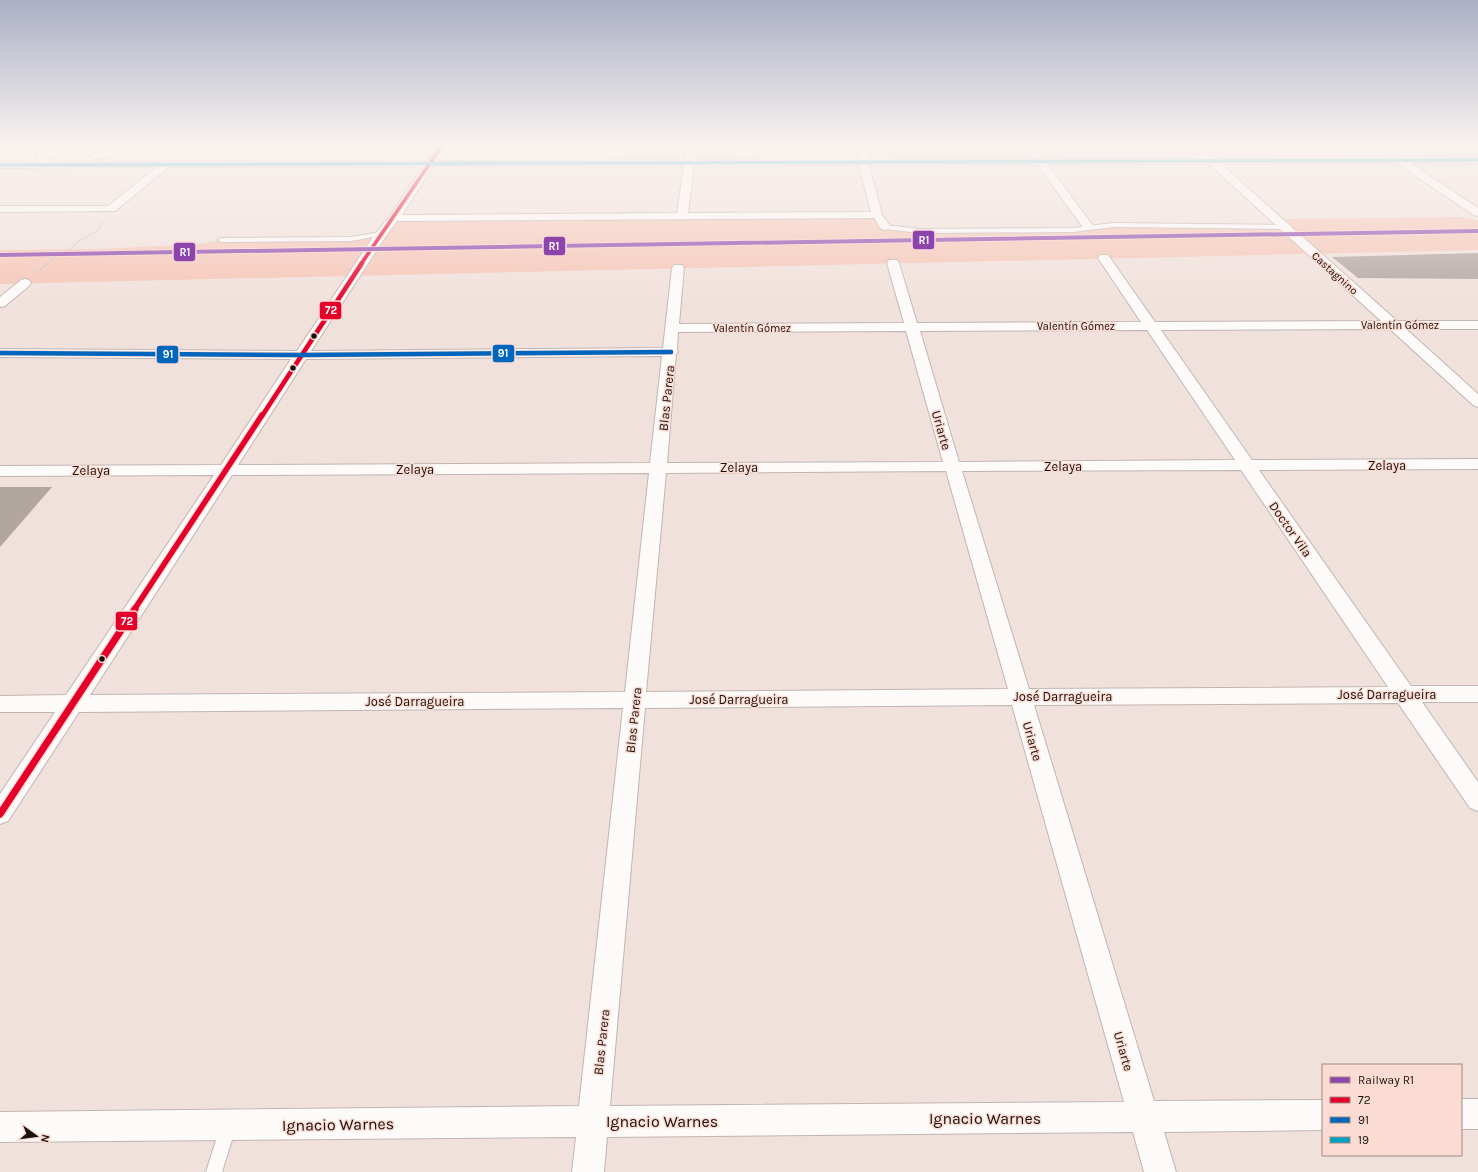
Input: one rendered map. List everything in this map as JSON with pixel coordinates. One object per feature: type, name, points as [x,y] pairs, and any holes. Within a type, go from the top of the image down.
[{"type":"street","points":[[0,209],[111,209],[124,199]]},
{"type":"street","points":[[0,814],[381,234],[407,199]]},
{"type":"street","points":[[682,215],[685,199]]},
{"type":"street","points":[[873,199],[877,214],[884,227]]},
{"type":"street","points":[[1067,199],[1088,227]]},
{"type":"street","name":"Castagnino","points":[[1252,199],[1478,402]]},
{"type":"street","points":[[1457,199],[1478,213]]},
{"type":"street","points":[[394,218],[877,214]]},
{"type":"street","name":"Doctor Vila","points":[[1104,258],[1478,801]]},
{"type":"street","name":"Uriarte","points":[[893,263],[1160,1172]]},
{"type":"street","name":"Blas Parera","points":[[588,1172],[671,352],[678,268]]},
{"type":"street","points":[[0,303],[25,283]]},
{"type":"street","name":"Valentín Gómez","points":[[673,328],[1478,325]]},
{"type":"street","points":[[0,353],[302,355],[671,352]]},
{"type":"street","name":"Zelaya","points":[[0,471],[1478,464]]},
{"type":"street","name":"José Darragueira","points":[[0,704],[1478,694]]},
{"type":"street","points":[[1462,1114],[1478,1114]]},
{"type":"street","name":"Ignacio Warnes","points":[[0,1127],[1322,1115]]},
{"type":"lane","points":[[884,227],[920,231],[1073,230],[1113,225],[1283,227]]},
{"type":"lane","points":[[221,240],[350,239],[381,234]]},
{"type":"lane","points":[[214,1172],[228,1125]]},
{"type":"path","points":[[25,283],[46,263],[64,254],[79,241],[97,231],[106,221],[111,209]]},
{"type":"shaded area","points":[[877,215],[885,227],[921,231],[1073,230],[1088,227],[1283,227],[1275,219],[1461,217],[1478,220],[1478,250],[0,284],[0,250],[98,249],[200,244],[221,240],[351,239],[381,234],[394,218]]},
{"type":"building","points":[[1478,253],[1478,279],[1358,278],[1332,257]]},
{"type":"building","points":[[0,487],[52,487],[0,547]]},
{"type":"rail line","name":"R1","points":[[0,255],[1478,231]]},
{"type":"transit line","name":"72","points":[[0,814],[381,234],[407,199]]},
{"type":"transit line","name":"91","points":[[0,353],[302,355],[671,352]]}]
